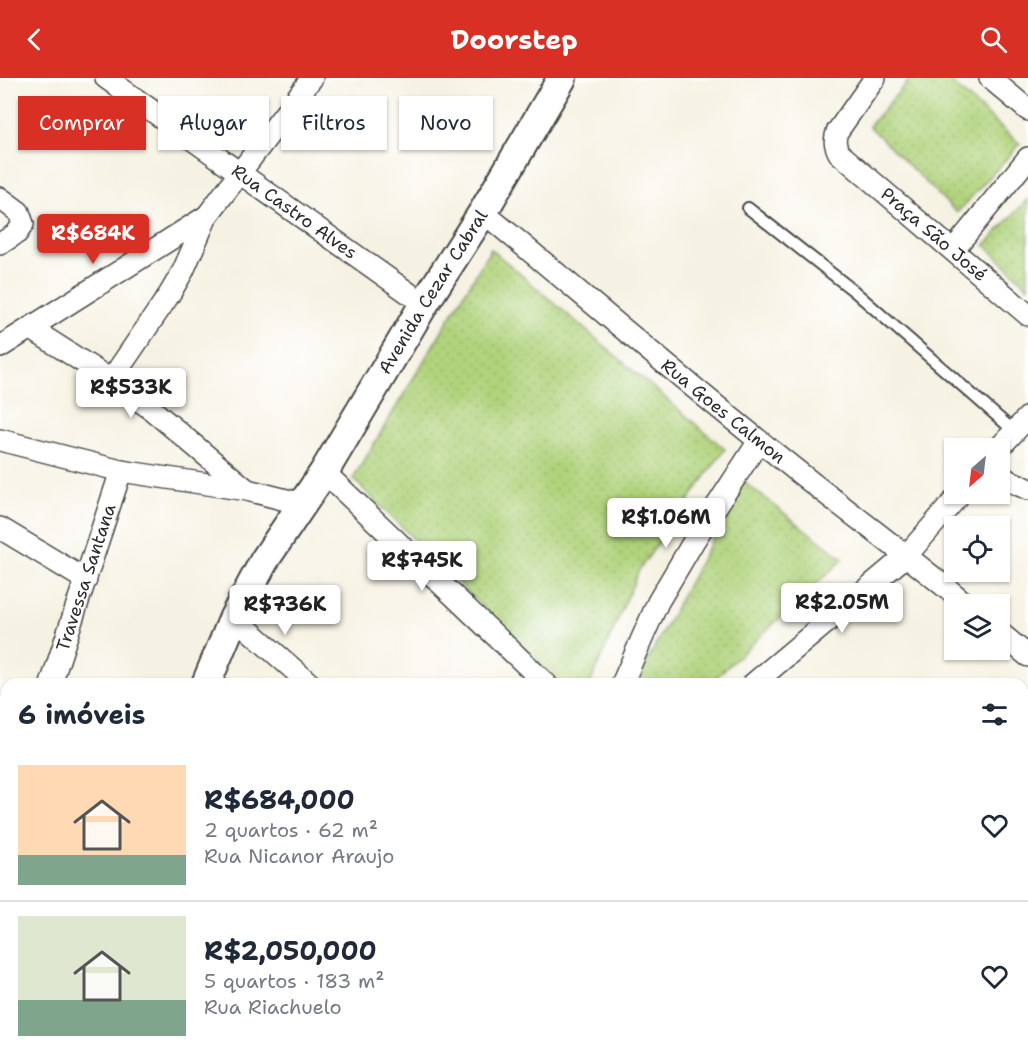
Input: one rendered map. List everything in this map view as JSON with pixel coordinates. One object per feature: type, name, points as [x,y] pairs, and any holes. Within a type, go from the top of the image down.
[{"type":"main road","name":"Avenida Cezar Cabral","points":[[209,678],[234,617],[264,561],[324,472],[562,78]]},
{"type":"street","name":"Rua Castro Alves","points":[[106,78],[424,304]]},
{"type":"street","points":[[111,380],[178,279],[207,216],[312,78]]},
{"type":"street","name":"Praça São José","points":[[875,78],[837,132],[834,140],[840,153],[1028,315]]},
{"type":"street","points":[[990,78],[1028,110]]},
{"type":"street","points":[[954,249],[1028,158]]},
{"type":"street","points":[[0,198],[19,212],[23,220],[21,228],[0,244]]},
{"type":"street","name":"Rua Goes Calmon","points":[[483,212],[759,441],[954,594]]},
{"type":"street","points":[[0,347],[207,216]]},
{"type":"street","points":[[30,328],[111,380],[151,409],[247,490]]},
{"type":"street","points":[[1008,438],[1021,424]]},
{"type":"street","points":[[0,440],[122,471],[247,490],[302,504]]},
{"type":"street","points":[[625,678],[658,602],[695,539],[759,441]]},
{"type":"street","name":"Travessa Santana","points":[[53,678],[122,471]]},
{"type":"street","points":[[324,472],[540,678]]},
{"type":"street","points":[[1010,481],[1028,489]]},
{"type":"street","points":[[760,678],[907,555],[951,504]]},
{"type":"street","points":[[0,528],[86,580]]},
{"type":"street","points":[[234,617],[303,678]]},
{"type":"street","points":[[1010,641],[1028,656]]},
{"type":"lane","points":[[748,208],[1021,424]]},
{"type":"green space","points":[[911,78],[946,78],[1020,144],[957,213],[869,126]]},
{"type":"green space","points":[[1028,199],[1028,287],[985,245]]},
{"type":"green space","points":[[491,249],[725,449],[639,570],[593,678],[555,678],[353,479]]},
{"type":"green space","points":[[743,481],[843,559],[715,678],[638,678]]}]
